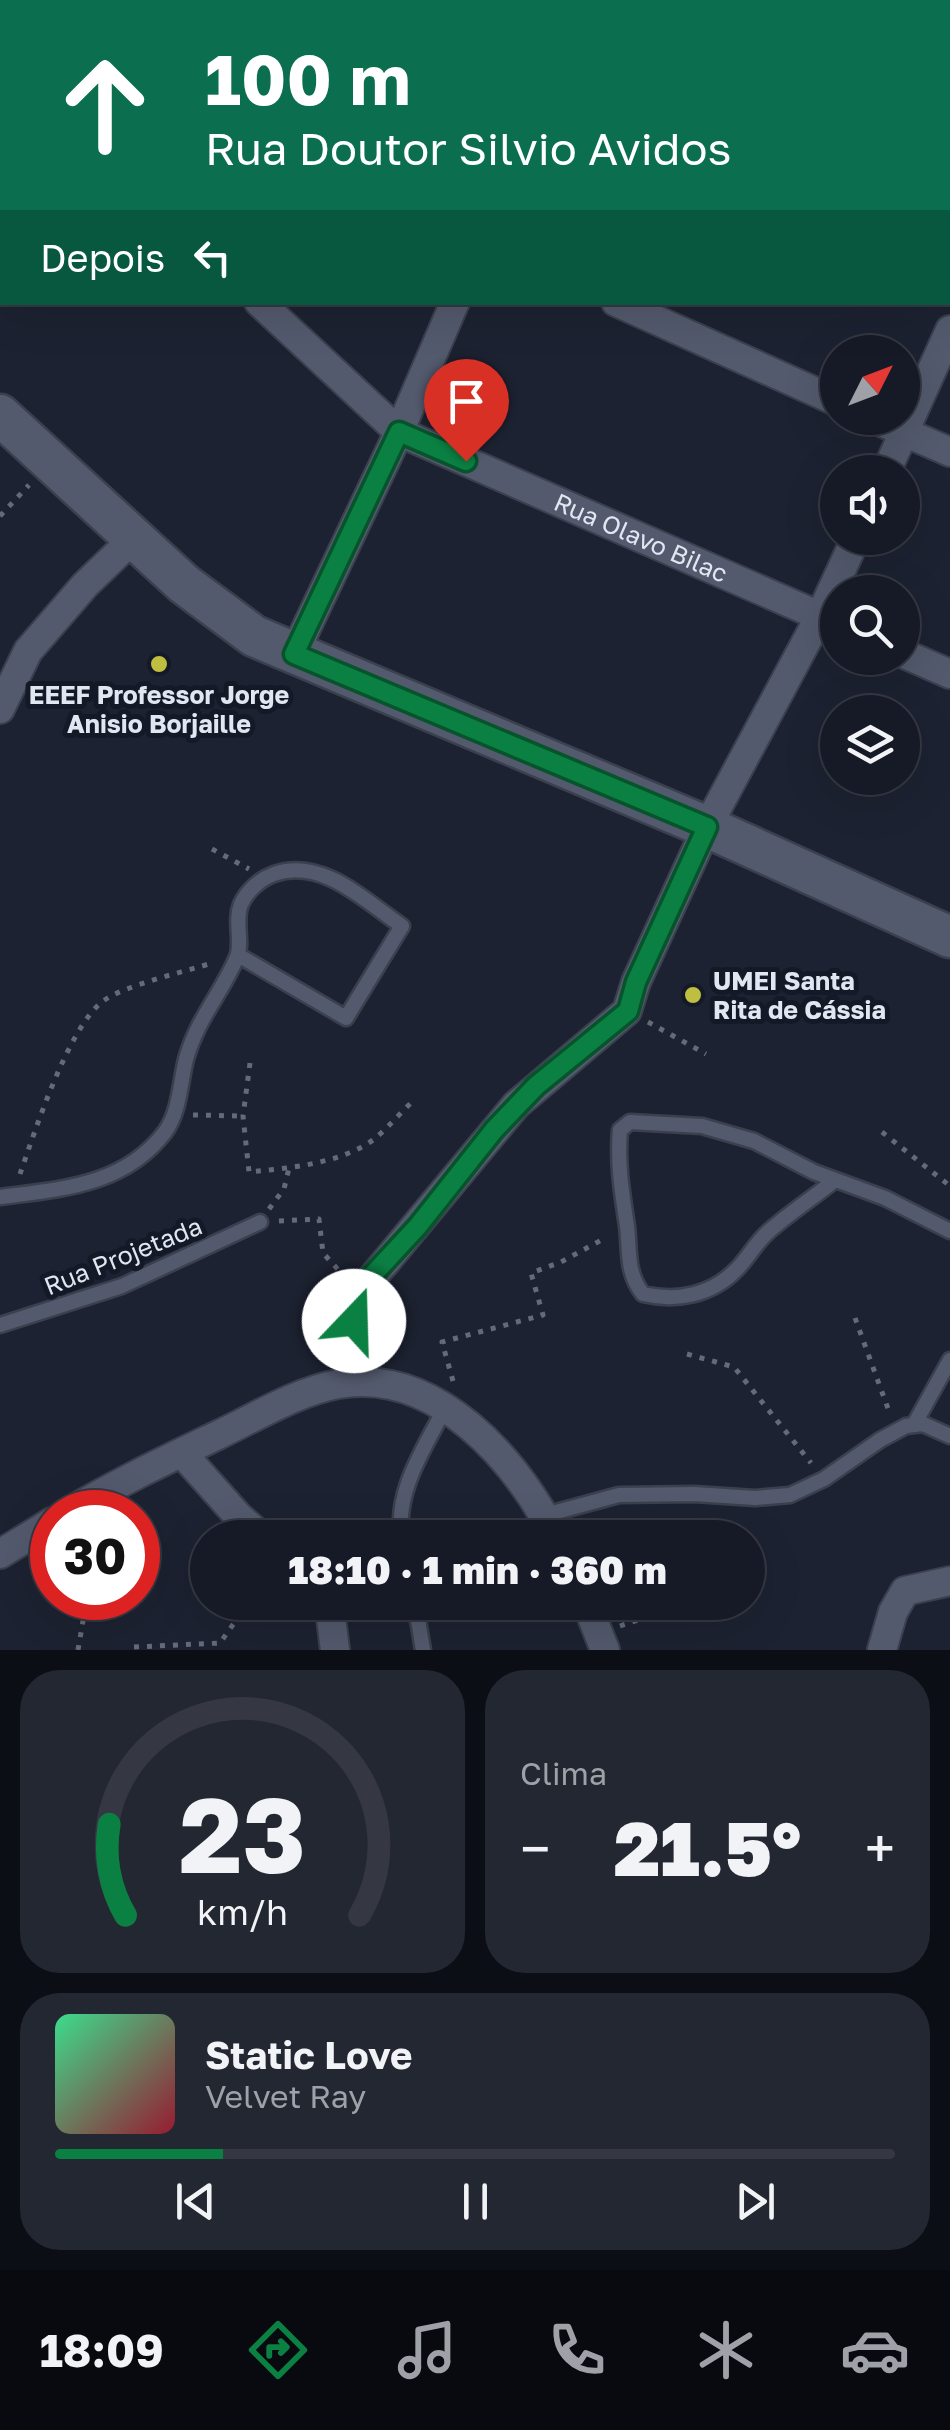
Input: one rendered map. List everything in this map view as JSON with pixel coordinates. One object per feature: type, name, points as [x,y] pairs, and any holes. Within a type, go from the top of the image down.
[{"type":"street","name":"Rua Olavo Bilac","points":[[262,305],[399,432],[820,616]]},
{"type":"street","points":[[294,654],[399,432],[454,305]]},
{"type":"street","points":[[623,305],[820,394]]},
{"type":"street","points":[[920,397],[950,330]]},
{"type":"street","points":[[0,415],[184,584],[254,636],[707,827],[950,937]]},
{"type":"street","points":[[911,435],[950,452]]},
{"type":"street","points":[[0,709],[28,651],[135,537]]},
{"type":"street","points":[[358,1382],[354,1321],[359,1294],[516,1105],[628,1011],[636,982],[707,827],[820,635]]},
{"type":"street","points":[[920,661],[950,674]]},
{"type":"street","points":[[110,1490],[292,1400],[358,1382],[400,1390],[445,1407],[484,1440],[545,1520]]},
{"type":"street","points":[[182,1452],[243,1520]]},
{"type":"street","points":[[0,1554],[30,1536]]},
{"type":"street","points":[[882,1650],[893,1612],[904,1592],[950,1581]]},
{"type":"street","points":[[331,1620],[335,1650]]},
{"type":"lane","points":[[6,1196],[65,1190],[108,1175],[155,1142],[176,1114],[194,1035],[238,954],[240,906],[264,878],[278,872],[302,871],[332,878],[402,926],[346,1018],[238,954]]},
{"type":"lane","points":[[836,1180],[764,1235],[726,1279],[687,1297],[643,1294],[629,1268],[618,1150],[620,1130],[630,1122],[702,1126],[754,1141],[950,1231]]},
{"type":"lane","name":"Rua Projetada","points":[[0,1325],[122,1286],[260,1222]]},
{"type":"lane","points":[[915,1424],[950,1360]]},
{"type":"lane","points":[[401,1520],[406,1491],[445,1407]]},
{"type":"lane","points":[[563,1520],[619,1495],[775,1498],[804,1490],[824,1479],[896,1430],[915,1424],[950,1436]]},
{"type":"lane","points":[[418,1620],[423,1650]]},
{"type":"path","points":[[0,516],[52,461]]},
{"type":"path","points":[[212,848],[264,878]]},
{"type":"path","points":[[6,1196],[65,1058],[96,1007],[117,994],[238,954]]},
{"type":"path","points":[[628,1011],[706,1054]]},
{"type":"path","points":[[250,1062],[243,1116],[249,1172],[289,1168],[352,1151],[414,1101]]},
{"type":"path","points":[[176,1114],[243,1116]]},
{"type":"path","points":[[882,1132],[950,1186]]},
{"type":"path","points":[[260,1222],[284,1189],[289,1168]]},
{"type":"path","points":[[260,1222],[319,1219],[323,1253]]},
{"type":"path","points":[[445,1407],[454,1385],[442,1342],[543,1315],[530,1272],[561,1262],[627,1226]]},
{"type":"path","points":[[855,1318],[896,1430]]},
{"type":"path","points":[[687,1354],[734,1367],[824,1479]]},
{"type":"path","points":[[78,1650],[83,1620]]},
{"type":"path","points":[[134,1648],[220,1643],[236,1620]]},
{"type":"path","points":[[602,1642],[652,1620]]},
{"type":"place","name":"EEEF Professor Jorge Anisio Borjaille","points":[[159,664]]},
{"type":"place","name":"UMEI Santa Rita de Cássia","points":[[693,995]]},
{"type":"route","points":[[354,1321],[359,1294],[368,1280],[418,1226],[516,1105],[628,1011],[636,982],[707,827],[294,654],[399,432],[466,461]]}]
